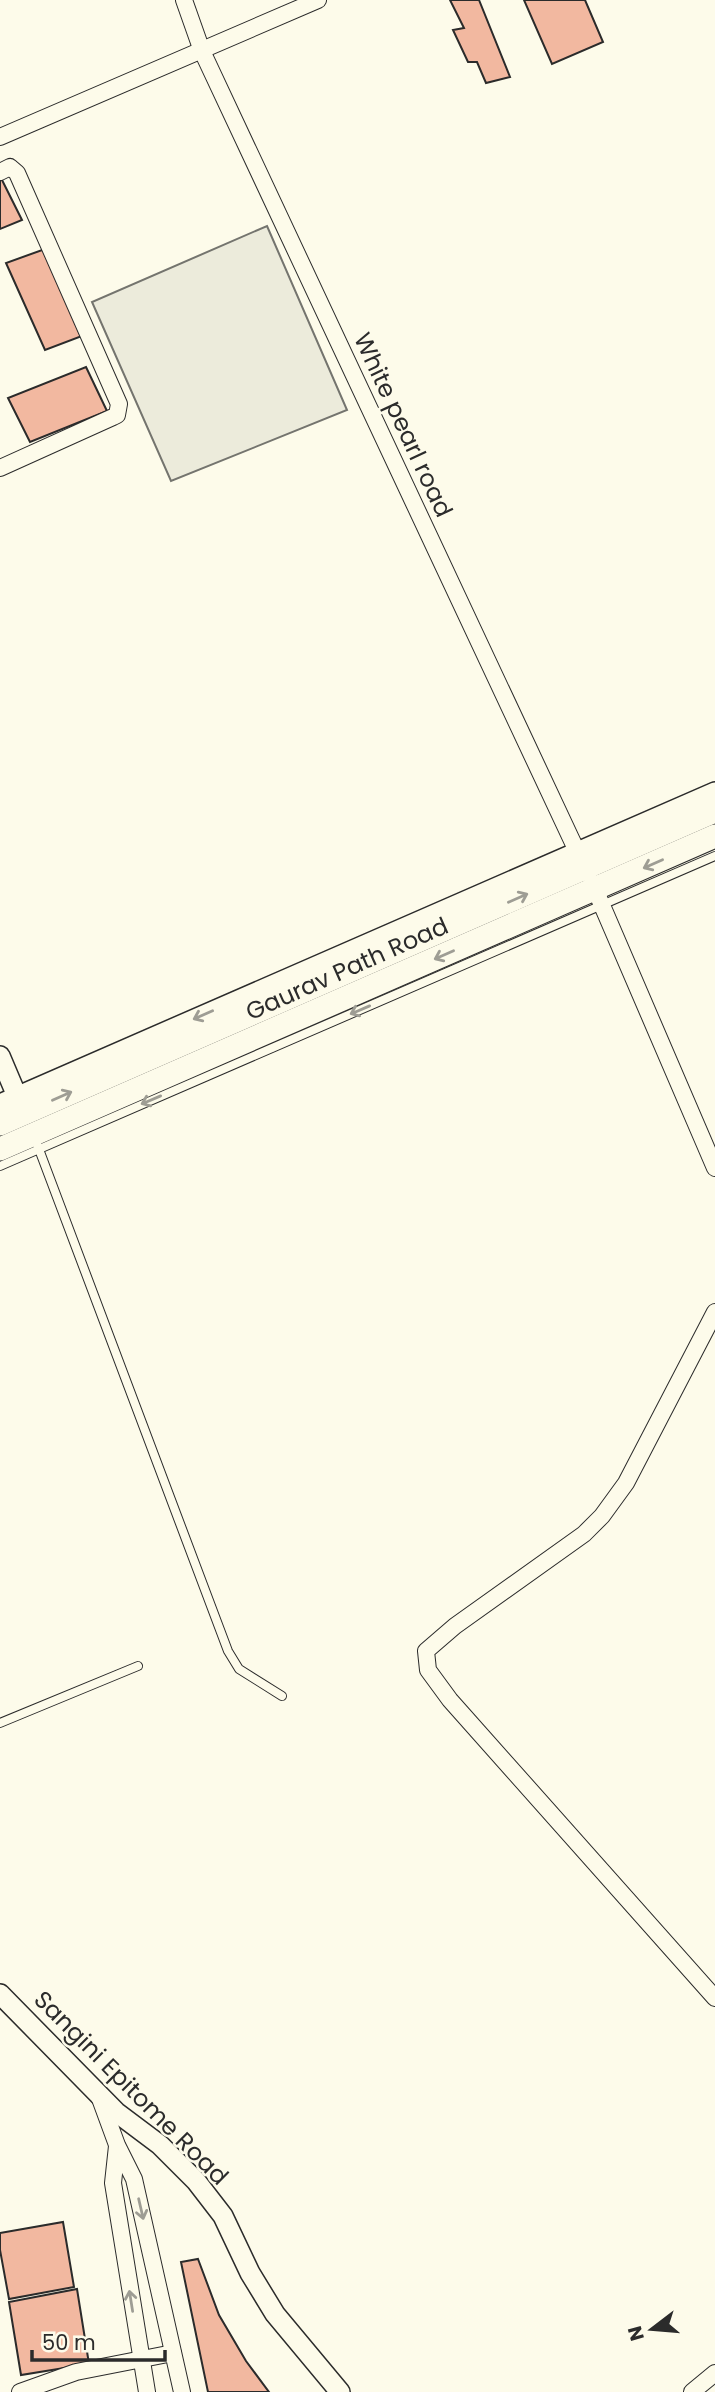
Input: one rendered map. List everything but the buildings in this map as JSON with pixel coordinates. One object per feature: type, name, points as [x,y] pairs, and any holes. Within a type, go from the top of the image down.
[{"type":"main road","name":"Gaurav Path Road","points":[[0,1124],[14,1105],[581,860],[715,811]]},
{"type":"main road","name":"Gaurav Path Road","points":[[0,1149],[36,1142],[600,897],[715,836]]},
{"type":"street","name":"White pearl road","points":[[184,0],[202,51],[581,860]]},
{"type":"street","points":[[0,137],[318,0]]},
{"type":"street","points":[[0,172],[10,167],[17,173],[119,404],[117,415],[0,468]]},
{"type":"street","points":[[715,792],[581,860],[600,897],[715,1168]]},
{"type":"street","points":[[0,1056],[14,1105],[36,1142]]},
{"type":"street","points":[[715,1312],[626,1483],[602,1517],[584,1534],[455,1626],[426,1651],[428,1670],[450,1700],[715,1998]]},
{"type":"street","name":"Sangini Epitome Road","points":[[0,1994],[98,2094],[134,2127],[160,2145],[196,2182],[223,2216],[250,2273],[275,2314],[341,2392]]},
{"type":"street","points":[[98,2094],[117,2145],[134,2179],[182,2392]]},
{"type":"street","points":[[117,2145],[113,2183],[147,2392]]},
{"type":"street","points":[[20,2392],[76,2372],[173,2353]]},
{"type":"street","points":[[692,2392],[715,2373]]},
{"type":"lane","points":[[600,897],[715,856]]},
{"type":"lane","points":[[0,1166],[36,1142],[229,1651],[239,1668],[282,1696]]},
{"type":"lane","points":[[0,1723],[138,1666]]},
{"type":"shaded area","points":[[267,226],[347,410],[171,481],[92,302]]}]
